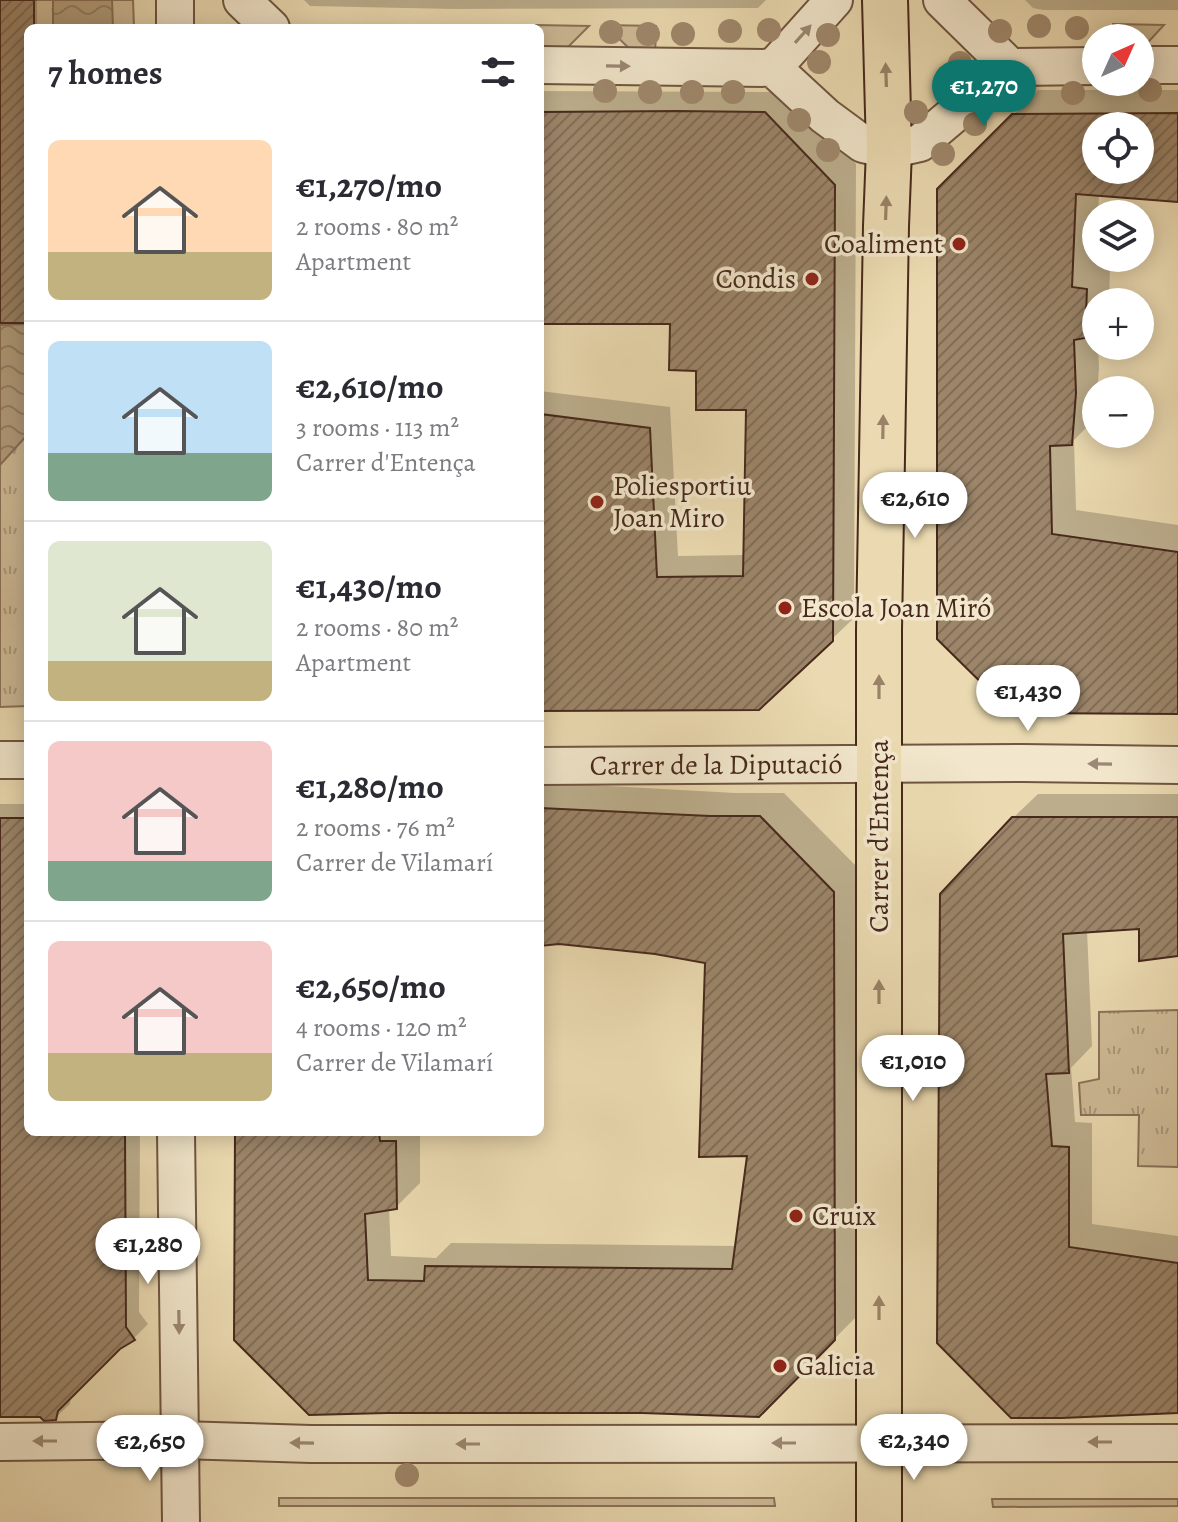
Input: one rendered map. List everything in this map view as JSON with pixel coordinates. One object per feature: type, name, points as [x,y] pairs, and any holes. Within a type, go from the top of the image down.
[{"type":"main road","name":"Carrer d'Entença","points":[[879,1522],[879,630],[904,146],[885,0]]},
{"type":"street","points":[[175,0],[175,24]]},
{"type":"street","points":[[242,0],[267,24]]},
{"type":"street","points":[[773,68],[834,0]]},
{"type":"street","points":[[942,0],[1010,67]]},
{"type":"street","points":[[544,65],[773,68],[825,116],[863,144],[904,146],[1010,67],[1082,66]]},
{"type":"street","points":[[1154,65],[1178,65]]},
{"type":"street","points":[[0,760],[24,760]]},
{"type":"street","name":"Carrer de la Diputació","points":[[544,766],[1178,765]]},
{"type":"street","points":[[176,1136],[181,1522]]},
{"type":"street","points":[[0,1442],[179,1440],[311,1444],[520,1429],[880,1442],[1178,1443]]},
{"type":"green space","points":[[0,0],[133,0],[134,24],[24,24],[24,706],[0,707]]},
{"type":"green space","points":[[544,25],[589,26],[559,56],[544,57]]},
{"type":"green space","points":[[605,25],[656,26],[655,57],[638,57]]},
{"type":"green space","points":[[1154,25],[1164,25],[1154,36]]},
{"type":"green space","points":[[1178,1010],[1178,1167],[1138,1166],[1139,1115],[1081,1115],[1079,1083],[1099,1079],[1099,1012]]},
{"type":"green space","points":[[279,1498],[774,1498],[775,1506],[279,1506]]},
{"type":"green space","points":[[992,1499],[1178,1499],[1178,1506],[993,1507]]},
{"type":"water","points":[[53,0],[112,0],[113,24],[53,24]]},
{"type":"water","points":[[24,324],[24,438],[0,465],[0,325]]},
{"type":"building","points":[[0,0],[34,0],[34,24],[24,24],[24,323],[0,323]]},
{"type":"building","points":[[544,112],[765,112],[835,185],[833,641],[759,710],[544,711],[544,415],[650,428],[657,577],[743,576],[746,410],[696,410],[696,371],[669,370],[670,324],[544,324]]},
{"type":"building","points":[[1154,113],[1178,113],[1178,202],[1076,194],[1072,287],[1082,288],[1082,339],[1074,340],[1076,393],[1072,445],[1050,446],[1052,534],[1178,552],[1178,714],[1012,713],[937,639],[937,189],[1012,114],[1082,114],[1082,184],[1154,184]]},
{"type":"building","points":[[544,808],[760,816],[834,892],[835,1340],[759,1417],[642,1413],[309,1415],[234,1340],[235,1136],[379,1136],[380,1141],[396,1141],[397,1209],[365,1214],[368,1280],[424,1281],[425,1266],[732,1269],[747,1156],[699,1157],[705,963],[655,954],[559,944],[544,946]]},
{"type":"building","points":[[1012,817],[1178,817],[1178,956],[1139,961],[1139,929],[1063,934],[1069,1073],[1046,1074],[1052,1146],[1069,1147],[1069,1247],[1178,1263],[1178,1413],[1011,1418],[937,1343],[940,894]]},
{"type":"building","points":[[0,818],[24,818],[24,1136],[125,1136],[126,1327],[135,1340],[120,1349],[58,1411],[56,1420],[0,1417]]},
{"type":"place","name":"Coaliment","points":[[959,244]]},
{"type":"place","name":"Condis","points":[[812,279]]},
{"type":"place","name":"Poliesportiu Joan Miro","points":[[597,502]]},
{"type":"place","name":"Escola Joan Miró","points":[[785,608]]},
{"type":"place","name":"Cruix","points":[[796,1216]]},
{"type":"place","name":"Galicia","points":[[780,1366]]}]
